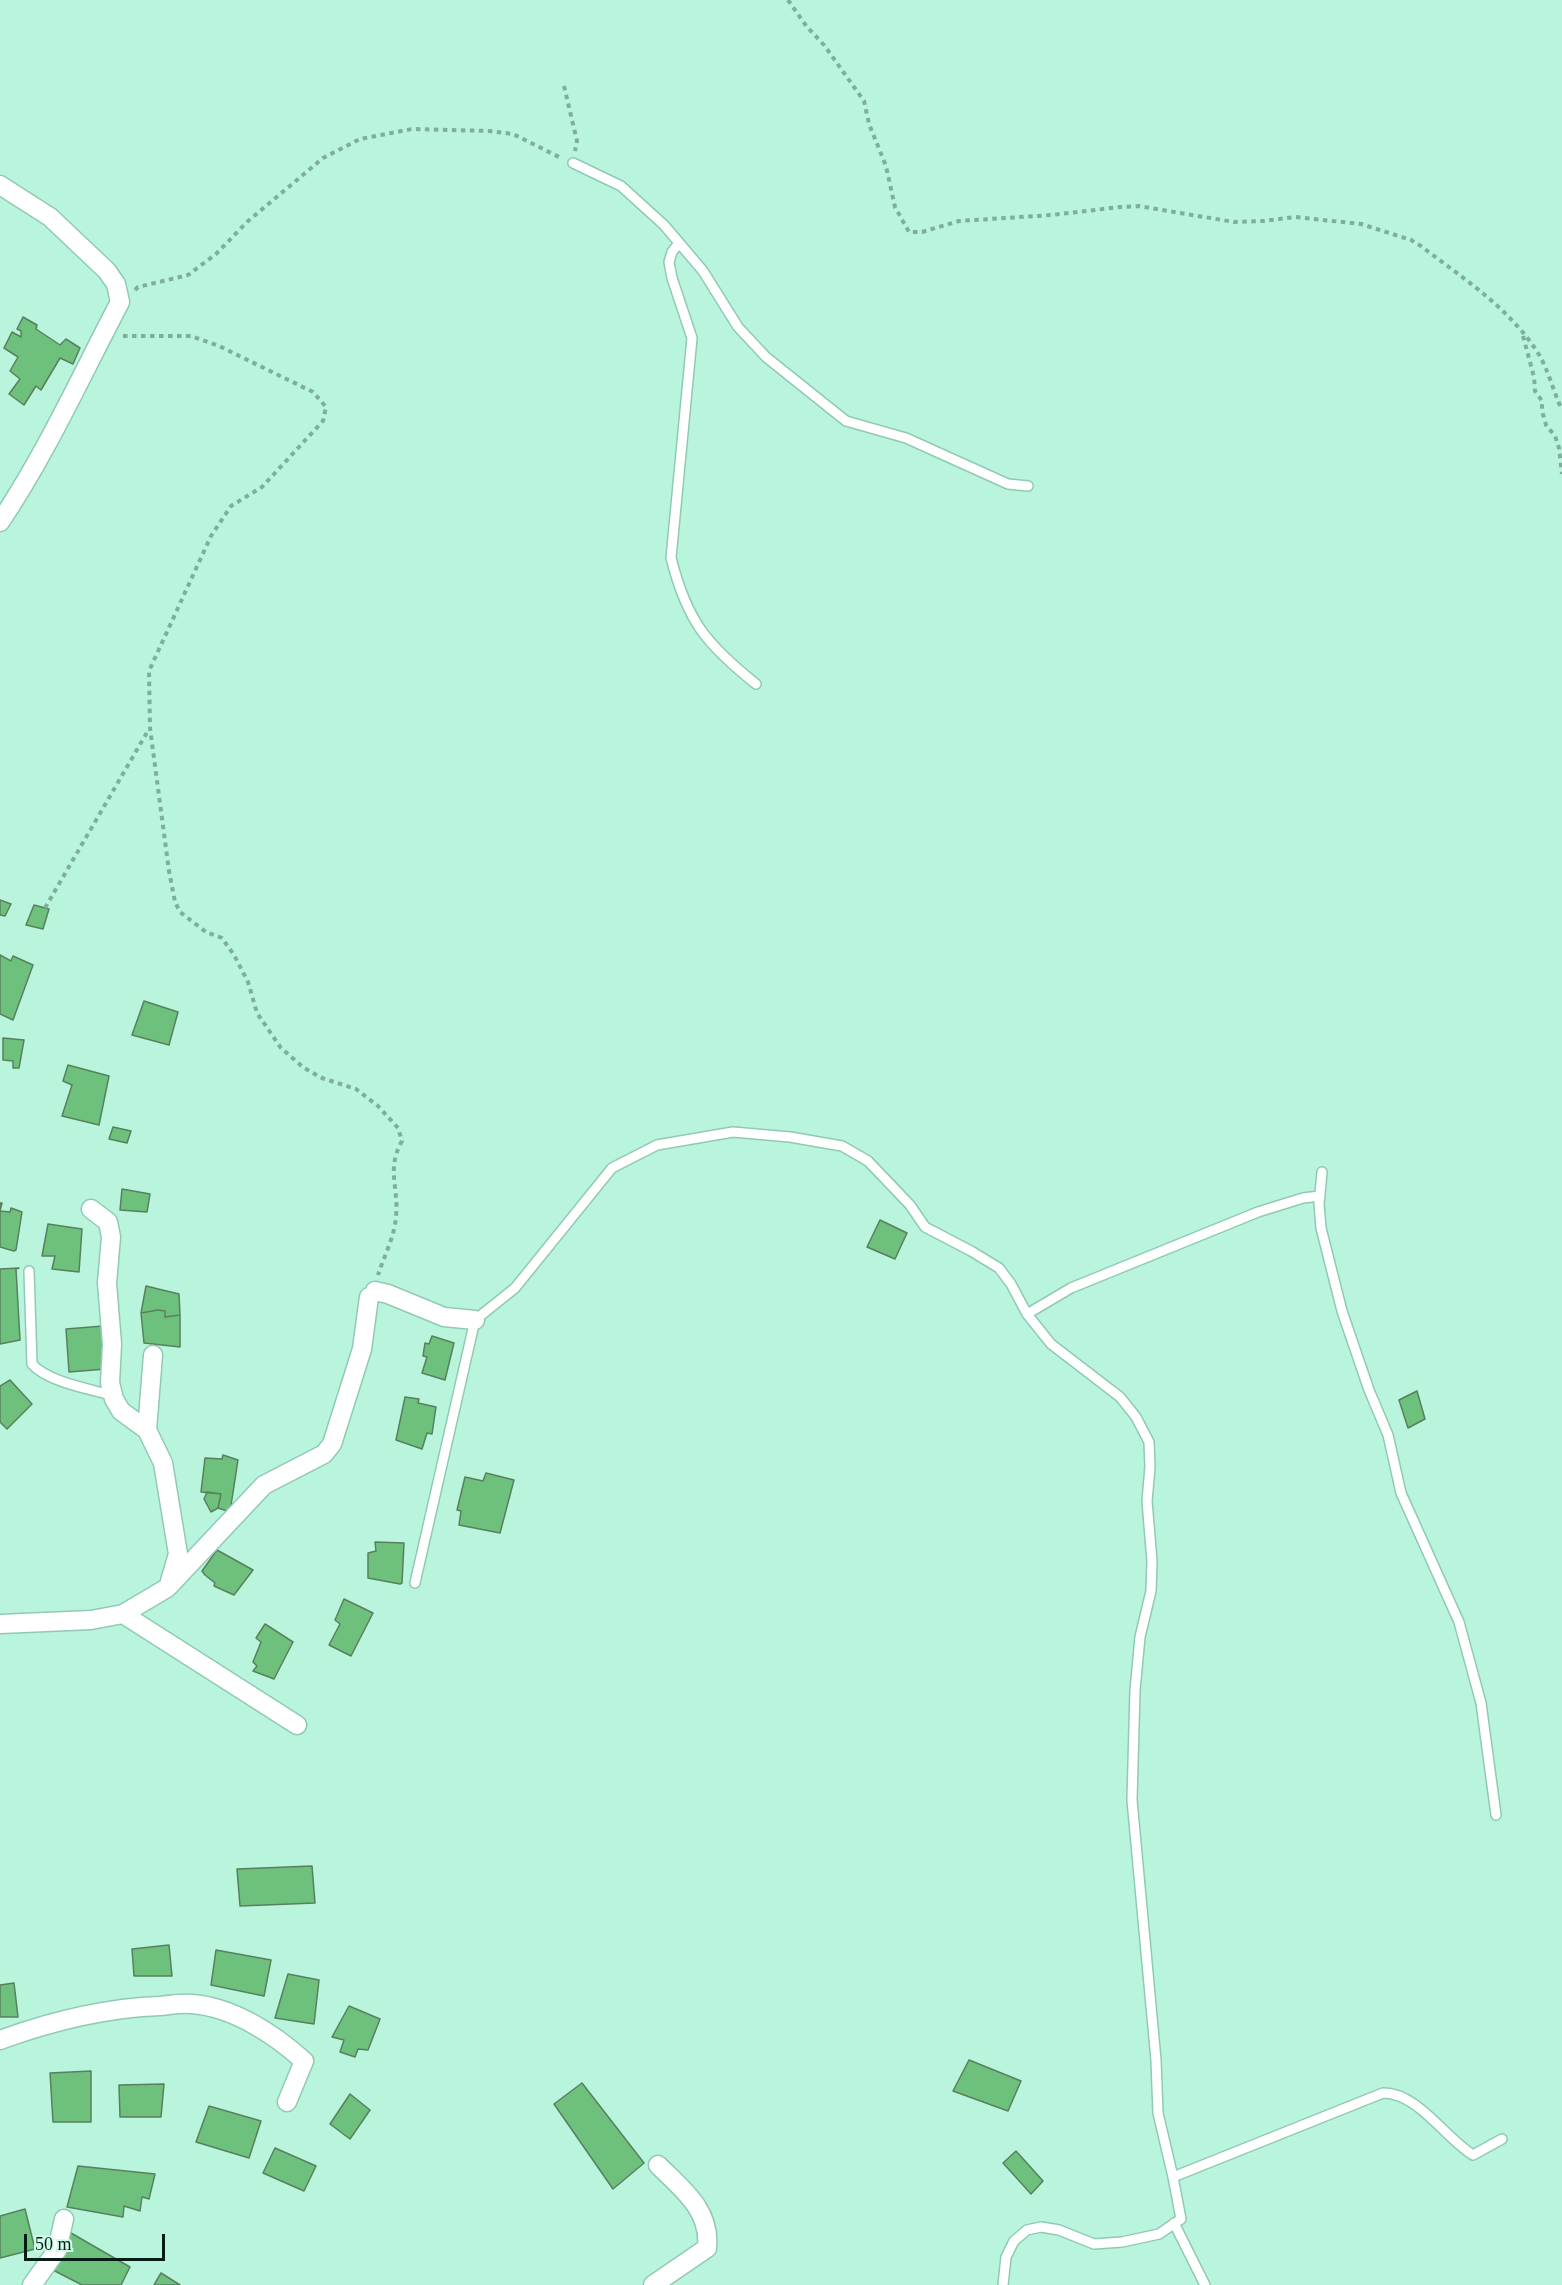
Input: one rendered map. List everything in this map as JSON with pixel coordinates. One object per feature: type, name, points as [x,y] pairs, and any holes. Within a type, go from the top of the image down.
[{"type":"street","points":[[0,185],[50,217],[107,271],[116,284],[120,302],[45,450],[0,522]]},
{"type":"street","points":[[91,1209],[108,1222],[111,1237],[106,1283],[112,1344],[110,1383],[114,1399],[121,1411],[147,1430],[163,1463],[178,1554],[168,1588]]},
{"type":"street","points":[[0,1624],[91,1620],[123,1614],[168,1588],[264,1485],[324,1455],[332,1444],[362,1349],[372,1294],[388,1294],[444,1317],[475,1320]]},
{"type":"street","points":[[147,1430],[153,1355]]},
{"type":"street","points":[[123,1614],[297,1725]]},
{"type":"street","points":[[0,2040],[86,2013],[192,2004],[217,2010],[251,2024],[281,2041],[304,2061],[287,2102]]},
{"type":"street","points":[[653,2285],[707,2248],[708,2238],[705,2220],[690,2197],[658,2165]]},
{"type":"street","points":[[32,2285],[57,2250],[64,2219]]},
{"type":"lane","points":[[573,163],[621,186],[664,225],[703,271],[738,327],[759,349],[846,421],[906,438],[1008,484],[1028,486]]},
{"type":"lane","points":[[679,243],[672,252],[669,262],[692,338],[671,558],[679,591],[702,634],[726,660],[756,684]]},
{"type":"lane","points":[[415,1583],[475,1320],[514,1288],[612,1168],[657,1145],[733,1132],[790,1137],[842,1146],[868,1161],[910,1205],[925,1227],[999,1268],[1011,1284],[1027,1314],[1051,1344],[1120,1396],[1136,1417],[1149,1442],[1150,1467],[1147,1501],[1152,1571],[1151,1591],[1140,1637],[1135,1690],[1132,1800],[1155,2049],[1158,2113],[1180,2219],[1159,2234],[1104,2244],[1094,2244],[1059,2230],[1041,2227],[1028,2230],[1014,2241],[1006,2257],[1003,2285]]},
{"type":"lane","points":[[1322,1172],[1321,1228],[1348,1330],[1388,1435],[1401,1493],[1455,1610],[1476,1680],[1496,1815]]},
{"type":"lane","points":[[1027,1314],[1064,1291],[1258,1212],[1303,1198],[1320,1196]]},
{"type":"lane","points":[[28,1271],[32,1364],[38,1371],[45,1374],[106,1394],[114,1399]]},
{"type":"lane","points":[[1173,2177],[1383,2093],[1391,2093],[1405,2099],[1473,2155],[1502,2139]]},
{"type":"lane","points":[[1174,2223],[1205,2285]]},
{"type":"path","points":[[788,0],[864,101],[886,166],[895,207],[909,232],[922,232],[959,221],[1052,215],[1120,207],[1139,207],[1234,222],[1294,217],[1361,224],[1411,240],[1476,286],[1535,347],[1551,379],[1562,410]]},
{"type":"path","points":[[147,284],[188,275],[216,254],[247,222],[323,158],[360,139],[412,129],[489,130],[513,134],[573,163],[577,141],[564,86]]},
{"type":"path","points":[[1522,333],[1534,377],[1535,391],[1542,401],[1546,425],[1555,436],[1559,448],[1562,474]]},
{"type":"path","points":[[140,337],[191,336],[219,346],[313,392],[326,407],[323,421],[262,487],[231,506],[211,536],[149,671],[150,728],[169,871],[175,902],[180,912],[206,932],[222,938],[248,982],[257,1013],[281,1048],[304,1068],[322,1078],[356,1089],[378,1106],[398,1128],[402,1141],[396,1151],[393,1172],[396,1218],[372,1294]]},
{"type":"path","points":[[45,908],[150,728]]},
{"type":"building","points":[[23,317],[37,325],[36,329],[60,345],[66,339],[80,348],[73,364],[60,358],[41,390],[36,386],[24,405],[9,394],[20,379],[10,371],[18,357],[4,348],[12,332],[21,337],[21,331],[17,329]]},
{"type":"building","points":[[0,900],[11,904],[5,916],[0,915]]},
{"type":"building","points":[[34,905],[49,909],[43,929],[26,925]]},
{"type":"building","points":[[0,955],[11,961],[13,956],[33,965],[13,1020],[0,1014]]},
{"type":"building","points":[[144,1001],[178,1012],[169,1045],[132,1035]]},
{"type":"building","points":[[3,1038],[24,1040],[19,1068],[13,1068],[13,1061],[3,1060]]},
{"type":"building","points":[[68,1065],[109,1076],[99,1125],[62,1116],[72,1085],[63,1081]]},
{"type":"building","points":[[113,1127],[131,1131],[127,1143],[109,1139]]},
{"type":"building","points":[[122,1189],[150,1194],[147,1212],[120,1210]]},
{"type":"building","points":[[11,1208],[22,1212],[14,1251],[0,1247],[0,1211],[10,1212]]},
{"type":"building","points":[[880,1220],[907,1233],[895,1259],[867,1247]]},
{"type":"building","points":[[48,1224],[82,1229],[79,1272],[52,1269],[55,1256],[42,1256]]},
{"type":"building","points":[[19,1268],[16,1269],[20,1340],[0,1344],[0,1269]]},
{"type":"building","points":[[146,1286],[179,1294],[180,1315],[165,1317],[165,1311],[158,1310],[141,1313]]},
{"type":"building","points":[[165,1311],[165,1317],[180,1315],[180,1347],[144,1343],[141,1313]]},
{"type":"building","points":[[103,1326],[106,1369],[69,1372],[66,1329]]},
{"type":"building","points":[[432,1336],[454,1343],[445,1380],[422,1373],[427,1357],[423,1356],[425,1343],[429,1344]]},
{"type":"building","points":[[10,1380],[32,1404],[7,1429],[0,1422],[0,1386]]},
{"type":"building","points":[[1417,1391],[1425,1419],[1408,1428],[1399,1400]]},
{"type":"building","points":[[405,1397],[419,1399],[418,1403],[436,1407],[432,1434],[427,1433],[422,1449],[396,1440]]},
{"type":"building","points":[[223,1455],[238,1460],[230,1512],[218,1508],[221,1494],[201,1492],[205,1458],[222,1459]]},
{"type":"building","points":[[486,1473],[514,1480],[500,1533],[459,1525],[461,1511],[457,1510],[465,1477],[483,1481]]},
{"type":"building","points":[[207,1492],[221,1494],[218,1508],[211,1512],[204,1499]]},
{"type":"building","points":[[375,1542],[404,1543],[402,1583],[368,1578],[368,1553],[376,1551]]},
{"type":"building","points":[[217,1550],[253,1570],[234,1595],[214,1586],[215,1583],[202,1571]]},
{"type":"building","points":[[344,1599],[373,1613],[351,1656],[329,1645],[340,1624],[335,1620]]},
{"type":"building","points":[[265,1624],[293,1642],[274,1679],[253,1671],[257,1666],[253,1662],[261,1642],[256,1638]]},
{"type":"building","points":[[312,1866],[315,1903],[240,1906],[237,1869]]},
{"type":"building","points":[[169,1945],[172,1976],[134,1976],[132,1949]]},
{"type":"building","points":[[216,1950],[271,1960],[264,1996],[211,1985]]},
{"type":"building","points":[[288,1974],[319,1980],[314,2024],[275,2018]]},
{"type":"building","points":[[14,1983],[18,2017],[0,2017],[0,1985]]},
{"type":"building","points":[[349,2006],[380,2019],[368,2050],[358,2049],[355,2057],[340,2052],[344,2040],[332,2037]]},
{"type":"building","points":[[969,2060],[1021,2081],[1008,2111],[953,2091]]},
{"type":"building","points":[[91,2071],[91,2122],[53,2122],[50,2073]]},
{"type":"building","points":[[582,2083],[644,2163],[613,2189],[554,2104]]},
{"type":"building","points":[[164,2084],[161,2117],[120,2117],[119,2085]]},
{"type":"building","points":[[350,2094],[370,2110],[350,2139],[330,2124]]},
{"type":"building","points":[[209,2106],[261,2121],[249,2158],[196,2142]]},
{"type":"building","points":[[275,2148],[316,2166],[304,2191],[263,2173]]},
{"type":"building","points":[[1016,2151],[1043,2181],[1031,2194],[1003,2163]]},
{"type":"building","points":[[78,2166],[155,2174],[149,2199],[142,2197],[140,2211],[124,2206],[123,2217],[67,2207]]},
{"type":"building","points":[[25,2209],[35,2249],[0,2258],[0,2216]]},
{"type":"building","points":[[71,2233],[130,2267],[121,2285],[82,2285],[51,2269]]},
{"type":"building","points":[[161,2273],[180,2285],[154,2285]]}]
